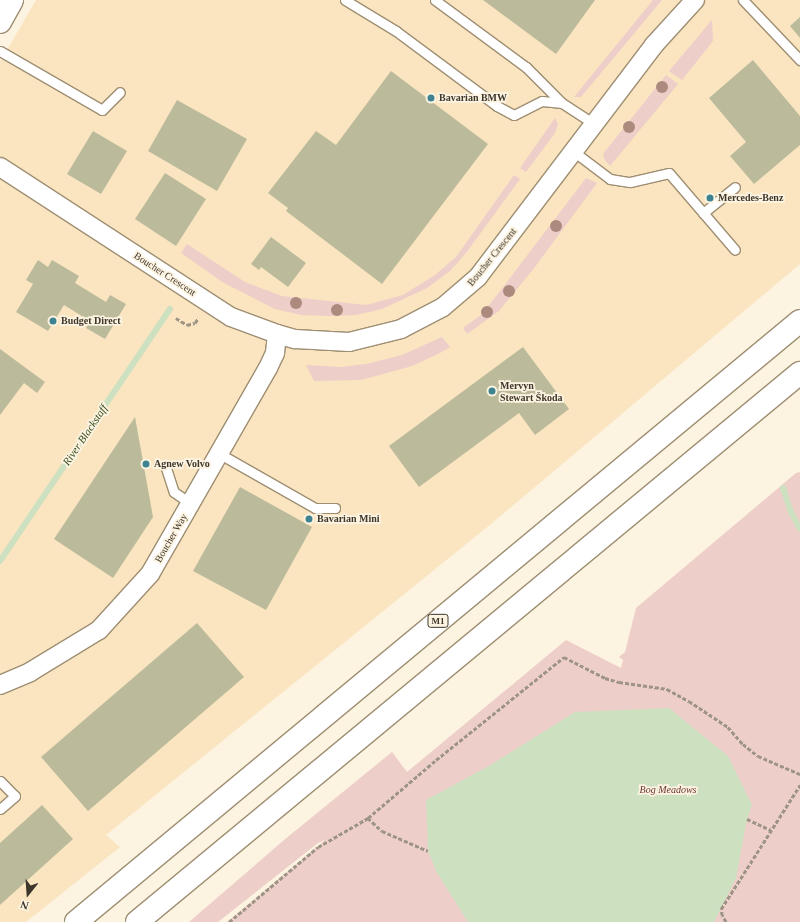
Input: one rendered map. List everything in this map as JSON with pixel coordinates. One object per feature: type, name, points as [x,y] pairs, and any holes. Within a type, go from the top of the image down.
[{"type":"main road","points":[[0,22],[12,0]]},
{"type":"main road","name":"M1","points":[[76,922],[800,321]]},
{"type":"main road","points":[[137,922],[800,373]]},
{"type":"street","name":"Boucher Crescent","points":[[0,167],[231,317],[295,339],[349,342],[401,329],[442,307],[478,277],[654,45],[695,0]]},
{"type":"street","name":"Boucher Way","points":[[0,685],[30,672],[99,630],[150,574],[220,454],[240,414],[268,368],[275,353],[277,334]]},
{"type":"lane","points":[[345,0],[396,31],[497,106],[514,115],[542,101],[562,103]]},
{"type":"lane","points":[[436,0],[526,67],[562,103],[594,124]]},
{"type":"lane","points":[[743,0],[800,60]]},
{"type":"lane","points":[[0,51],[102,110],[120,92]]},
{"type":"lane","points":[[573,151],[610,179],[630,182],[669,173],[735,250]]},
{"type":"lane","points":[[703,213],[735,187]]},
{"type":"lane","points":[[220,454],[315,508],[335,508]]},
{"type":"lane","points":[[166,468],[174,492],[191,504]]},
{"type":"lane","points":[[0,781],[15,796],[0,809]]},
{"type":"path","points":[[176,318],[187,325]]},
{"type":"path","points":[[229,922],[318,847],[368,818],[436,760],[564,657],[605,678],[619,682],[667,689],[689,700],[728,727],[743,744],[758,756],[800,774]]},
{"type":"path","points":[[726,922],[722,916],[721,909],[800,785]]},
{"type":"path","points":[[368,818],[382,831],[428,851]]},
{"type":"path","points":[[747,819],[771,830]]},
{"type":"shaded area","points":[[36,0],[800,0],[800,264],[491,524],[106,835],[120,847],[26,922],[0,922],[0,62]]},
{"type":"shaded area","points":[[669,708],[728,756],[752,805],[747,819],[736,878],[714,922],[468,922],[436,871],[428,851],[426,800],[487,767],[575,712]]},
{"type":"green space","points":[[653,0],[662,0],[581,97],[574,97]]},
{"type":"green space","points":[[712,20],[713,41],[682,80],[669,71]]},
{"type":"green space","points":[[666,75],[678,84],[610,166],[604,159],[603,154]]},
{"type":"green space","points":[[555,118],[558,124],[555,133],[526,172],[520,168]]},
{"type":"green space","points":[[514,175],[520,179],[466,253],[450,271],[427,288],[382,309],[356,315],[330,316],[301,315],[275,309],[224,283],[181,253],[187,244],[245,282],[282,296],[366,305],[403,295],[435,275],[456,257]]},
{"type":"green space","points":[[586,178],[597,183],[535,267],[499,311],[467,334],[463,328],[481,315]]},
{"type":"green space","points":[[442,337],[450,347],[440,353],[412,366],[361,380],[314,381],[306,365],[341,367],[366,364],[402,355]]},
{"type":"green space","name":"Bog Meadows","points":[[800,472],[800,922],[227,922],[325,840],[318,843],[218,922],[189,922],[284,840],[392,752],[407,772],[566,640],[621,668],[623,660],[619,657],[625,652],[636,608],[796,473]]},
{"type":"building","points":[[483,0],[595,0],[556,54]]},
{"type":"building","points":[[800,17],[800,38],[790,26]]},
{"type":"building","points":[[753,60],[800,116],[800,145],[754,184],[730,156],[746,142],[709,98]]},
{"type":"building","points":[[391,71],[488,144],[382,284],[286,211],[288,208],[268,193],[316,131],[336,145]]},
{"type":"building","points":[[177,100],[247,139],[217,191],[148,151]]},
{"type":"building","points":[[93,131],[127,151],[101,194],[67,174]]},
{"type":"building","points":[[165,173],[206,199],[176,246],[135,219]]},
{"type":"building","points":[[271,237],[306,263],[288,287],[261,267],[259,270],[251,264]]},
{"type":"building","points":[[38,260],[48,267],[52,260],[79,276],[75,283],[106,302],[110,295],[126,304],[105,339],[86,328],[90,321],[64,305],[48,331],[16,312],[33,284],[26,280]]},
{"type":"building","points":[[523,347],[569,409],[535,435],[519,413],[419,487],[389,446]]},
{"type":"building","points":[[0,349],[45,382],[37,393],[24,383],[0,415]]},
{"type":"building","points":[[135,417],[153,517],[113,578],[54,539]]},
{"type":"building","points":[[240,487],[312,527],[266,610],[193,571]]},
{"type":"building","points":[[197,623],[244,677],[88,811],[41,757]]},
{"type":"building","points":[[42,805],[73,839],[0,905],[0,843]]},
{"type":"waterway","name":"River Blackstaff","points":[[0,561],[170,309]]},
{"type":"waterway","points":[[783,488],[790,510],[800,529]]},
{"type":"place","name":"Bavarian BMW","points":[[431,98]]},
{"type":"place","name":"Mercedes-Benz","points":[[710,198]]},
{"type":"place","name":"Budget Direct","points":[[53,321]]},
{"type":"place","name":"Mervyn Stewart Škoda","points":[[492,391]]},
{"type":"place","name":"Agnew Volvo","points":[[146,464]]},
{"type":"place","name":"Bavarian Mini","points":[[309,519]]}]
